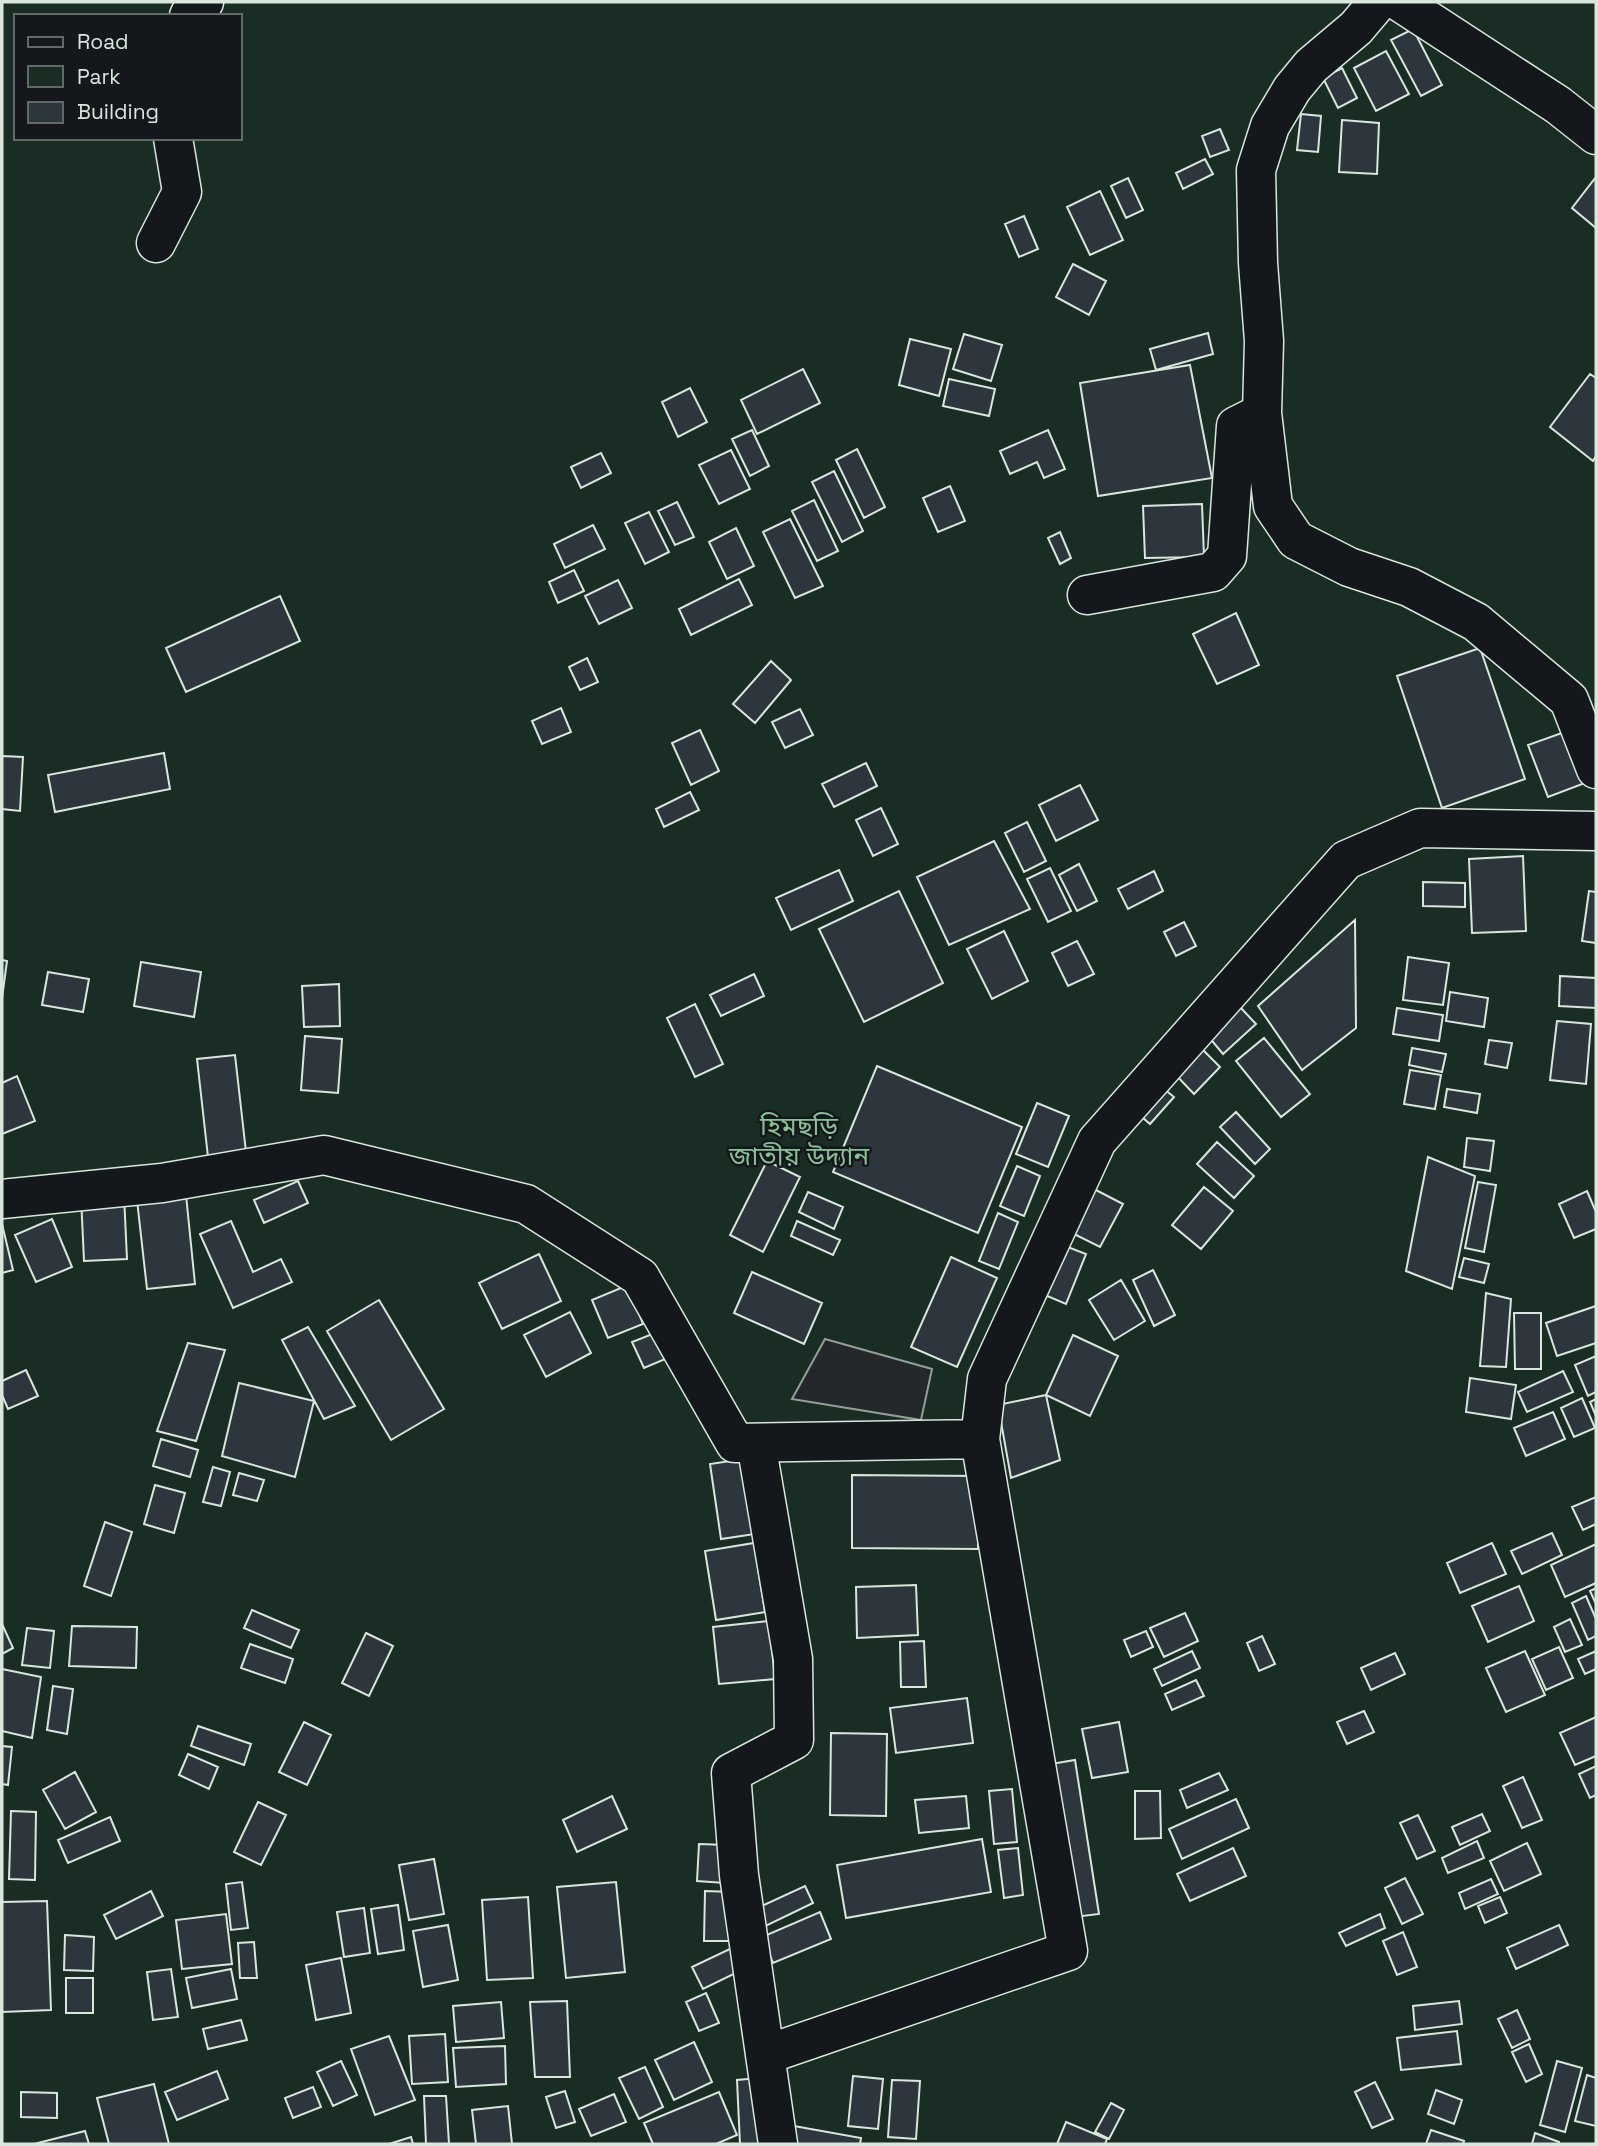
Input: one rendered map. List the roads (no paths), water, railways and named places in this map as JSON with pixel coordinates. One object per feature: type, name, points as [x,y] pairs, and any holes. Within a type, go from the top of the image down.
[{"type":"street","points":[[190,14],[204,2]]},
{"type":"street","points":[[1378,2],[1356,28],[1311,66],[1292,89],[1270,126],[1256,170],[1258,263],[1264,341],[1262,413],[1273,506],[1296,540],[1349,567],[1409,587],[1476,622],[1569,700],[1596,769]]},
{"type":"street","points":[[1400,2],[1558,105],[1596,135]]},
{"type":"street","points":[[156,243],[182,192],[173,140]]},
{"type":"street","points":[[1087,595],[1213,572],[1227,556],[1236,426],[1262,413]]},
{"type":"street","points":[[765,2055],[1068,1951],[980,1439],[986,1379],[1097,1141],[1346,860],[1420,828],[1596,831]]},
{"type":"street","points":[[2,1199],[162,1183],[324,1156],[526,1204],[640,1277],[735,1443],[980,1439]]},
{"type":"street","points":[[756,1443],[793,1659],[794,1740],[731,1773],[739,1875],[778,2144]]},
{"type":"park label","name":"হিমছড়ি জাতীয় উদ্যান","points":[[799,1141]]}]
